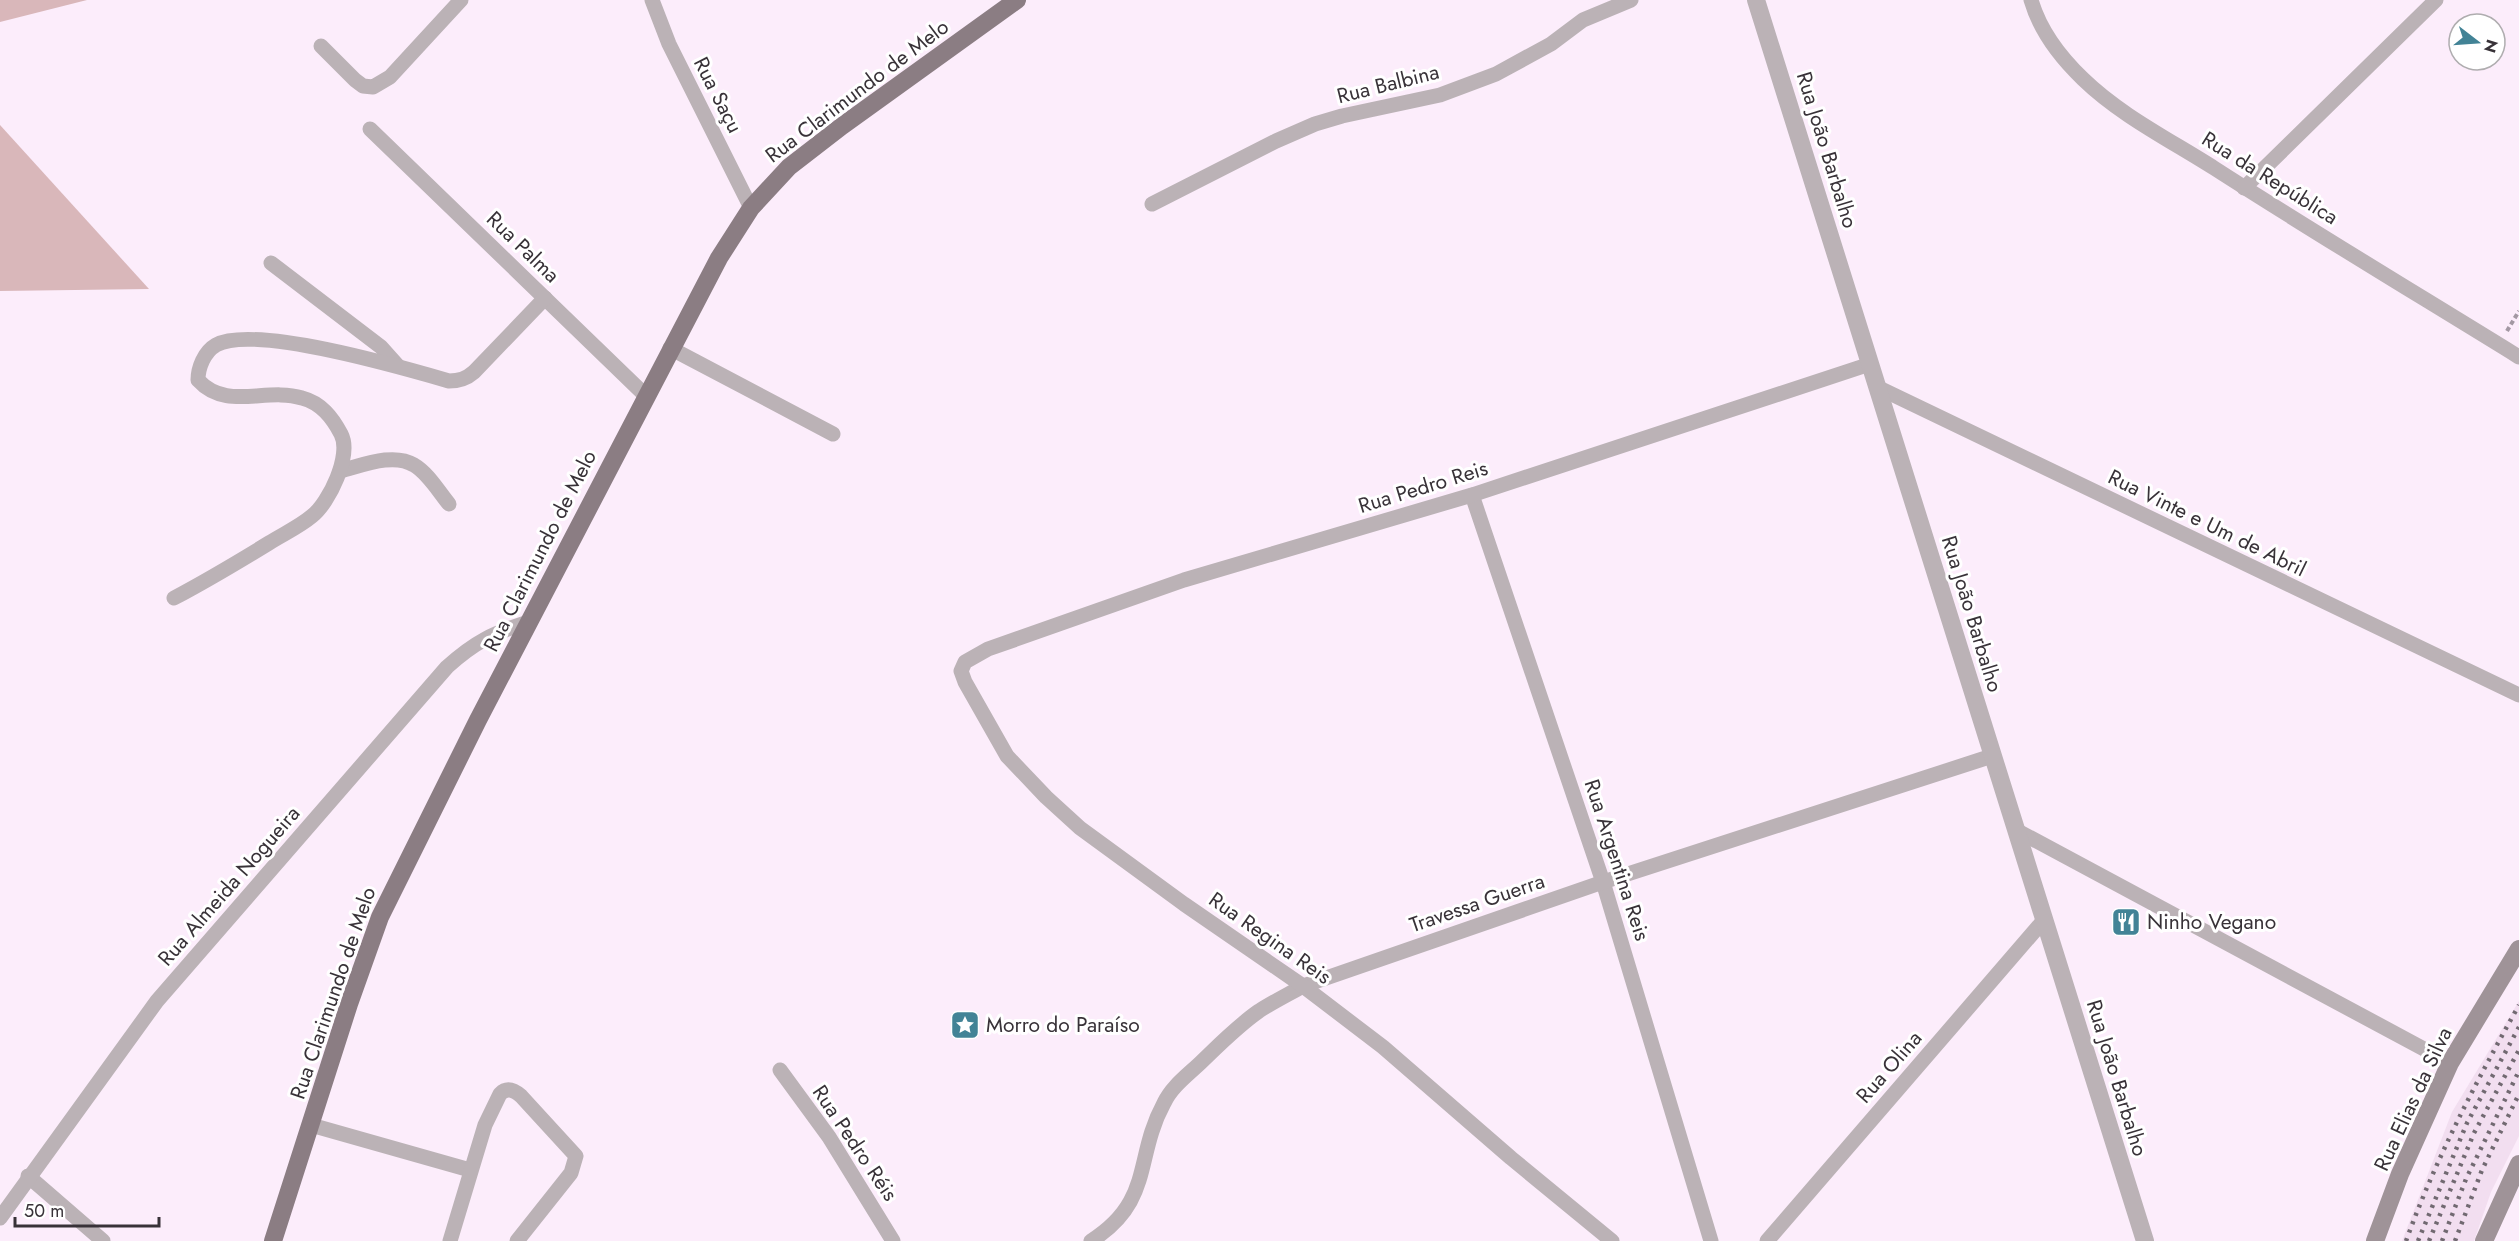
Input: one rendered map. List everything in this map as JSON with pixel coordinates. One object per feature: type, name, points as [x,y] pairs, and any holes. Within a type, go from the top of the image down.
[{"type":"main road","name":"Rua Clarimundo de Melo","points":[[273,1241],[352,993],[380,917],[420,833],[528,622],[719,258],[751,208],[789,167],[1017,0]]},
{"type":"main road","name":"Rua Elias da Silva","points":[[2375,1241],[2400,1174],[2450,1063],[2519,949]]},
{"type":"main road","points":[[2484,1241],[2519,1164]]},
{"type":"street","points":[[321,46],[355,80],[363,86],[373,87],[390,77],[461,0]]},
{"type":"street","name":"Rua Saçu","points":[[652,0],[669,44],[751,208]]},
{"type":"street","name":"Rua Balbina","points":[[1152,204],[1276,141],[1315,124],[1440,94],[1496,74],[1551,44],[1583,20],[1631,0]]},
{"type":"street","name":"Rua João Barbalho","points":[[1756,0],[2145,1241]]},
{"type":"street","name":"Rua da República","points":[[2031,0],[2045,33],[2083,80],[2117,106],[2244,188],[2519,357]]},
{"type":"street","points":[[2244,188],[2436,0]]},
{"type":"street","name":"Rua Palma","points":[[370,129],[646,396]]},
{"type":"street","points":[[271,263],[381,347],[398,366]]},
{"type":"street","points":[[174,598],[314,516],[330,492],[340,471],[344,439],[334,420],[321,407],[305,398],[284,393],[227,397],[214,394],[198,380],[198,370],[214,346],[226,341],[248,340],[315,347],[398,366],[449,381],[466,378],[545,298]]},
{"type":"street","points":[[670,348],[833,434]]},
{"type":"street","name":"Rua Pedro Reis","points":[[988,649],[1184,580],[1472,495],[1870,364]]},
{"type":"street","name":"Rua Vinte e Um de Abril","points":[[1877,387],[2519,695]]},
{"type":"street","points":[[340,471],[385,460],[403,461],[414,465],[449,504]]},
{"type":"street","name":"Rua Argentina Reis","points":[[1472,495],[1603,882],[1711,1241]]},
{"type":"street","name":"Rua Almeida Nogueira","points":[[0,1218],[28,1176],[157,1001],[447,667],[487,636],[528,622]]},
{"type":"street","name":"Rua Regina Reis","points":[[988,649],[965,662],[961,671],[969,693],[1006,756],[1026,778],[1080,828],[1303,986],[1383,1047],[1511,1158],[1612,1241]]},
{"type":"street","name":"Travessa Guerra","points":[[1091,1241],[1110,1229],[1134,1197],[1164,1101],[1224,1039],[1259,1011],[1303,986],[1603,882],[1992,756]]},
{"type":"street","points":[[2016,830],[2450,1063]]},
{"type":"street","name":"Rua Olina","points":[[1767,1241],[2044,920]]},
{"type":"street","name":"Rua Pedro Réis","points":[[780,1070],[829,1137],[893,1241]]},
{"type":"street","points":[[450,1241],[470,1170],[495,1101],[503,1091],[516,1092],[574,1152],[576,1161],[572,1173],[517,1241]]},
{"type":"street","points":[[311,1125],[470,1170]]},
{"type":"street","points":[[28,1176],[103,1241]]},
{"type":"path","points":[[2498,344],[2519,311]]},
{"type":"shaded area","points":[[0,0],[87,0],[0,22]]},
{"type":"shaded area","points":[[0,125],[149,289],[0,291]]},
{"type":"shaded area","points":[[2519,1001],[2519,1136],[2491,1192],[2474,1241],[2402,1241],[2452,1112]]},
{"type":"railway","points":[[2406,1241],[2430,1180],[2458,1121],[2519,1005]]},
{"type":"railway","points":[[2418,1241],[2467,1123],[2519,1027]]},
{"type":"railway","points":[[2429,1241],[2474,1133],[2519,1050]]},
{"type":"railway","points":[[2442,1241],[2466,1179],[2519,1071]]},
{"type":"railway","points":[[2455,1241],[2482,1170],[2519,1094]]},
{"type":"place","name":"Ninho Vegano","points":[[2126,922]]},
{"type":"place","name":"Morro do Paraíso","points":[[965,1025]]}]
